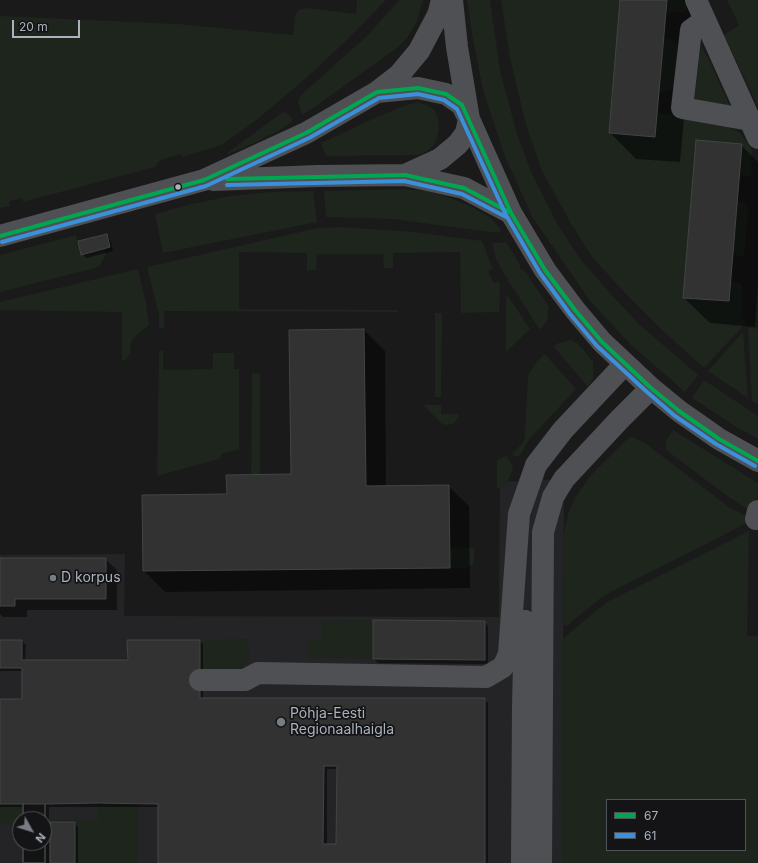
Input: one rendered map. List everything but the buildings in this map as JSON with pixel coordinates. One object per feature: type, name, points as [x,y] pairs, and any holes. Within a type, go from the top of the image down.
[{"type":"street","points":[[0,236],[204,180],[306,133],[377,92],[398,75],[419,51],[438,15],[442,0]]},
{"type":"street","points":[[405,175],[440,159],[458,144],[466,133],[469,119],[457,47],[452,0]]},
{"type":"street","points":[[696,0],[754,129]]},
{"type":"street","points":[[705,20],[690,30],[682,108],[754,129]]},
{"type":"street","points":[[377,92],[418,88],[446,94],[462,106],[510,213],[545,270],[574,310],[602,342],[651,388],[679,411],[719,439],[758,461]]},
{"type":"street","points":[[204,180],[405,175],[464,188],[510,213]]},
{"type":"street","points":[[200,680],[245,680],[258,673],[486,677],[503,667],[509,654],[519,514],[536,465],[563,430],[625,364]]},
{"type":"street","points":[[541,863],[543,532],[553,497],[564,479],[651,388]]},
{"type":"street","points":[[517,532],[525,613],[522,863]]},
{"type":"shaded area","points":[[357,0],[386,0],[348,39],[304,80],[255,121],[222,145],[182,157],[181,154],[160,160],[155,167],[23,202],[22,198],[9,201],[10,206],[0,208],[0,16],[178,24],[293,35],[295,15],[299,10],[306,8],[356,14]]},
{"type":"shaded area","points":[[399,0],[423,0],[417,21],[407,38],[398,47],[302,115],[298,102],[300,96],[368,35]]},
{"type":"shaded area","points":[[467,0],[490,0],[500,70],[517,134],[532,174],[558,225],[581,260],[610,293],[640,325],[698,375],[685,392],[630,344],[590,301],[533,218],[505,157],[483,90]]},
{"type":"shaded area","points":[[501,0],[620,0],[609,133],[655,137],[657,113],[723,123],[740,133],[752,150],[751,177],[739,175],[696,141],[683,298],[729,301],[731,281],[740,283],[742,286],[742,317],[746,323],[704,368],[660,328],[626,294],[593,258],[570,222],[542,171],[526,125],[510,58]]},
{"type":"shaded area","points":[[667,0],[687,0],[686,12],[666,12]]},
{"type":"shaded area","points":[[727,0],[758,0],[758,107],[724,35],[739,25]]},
{"type":"shaded area","points":[[663,38],[673,40],[681,46],[678,87],[664,92],[659,92]]},
{"type":"shaded area","points":[[702,47],[731,108],[694,101],[700,50]]},
{"type":"shaded area","points":[[418,102],[431,107],[435,111],[438,119],[439,128],[437,139],[433,146],[427,151],[419,155],[326,156],[321,143],[377,117]]},
{"type":"shaded area","points":[[283,112],[288,113],[293,121],[278,131],[252,144],[228,154],[227,153]]},
{"type":"shaded area","points":[[403,189],[426,191],[445,196],[470,206],[493,220],[501,230],[498,233],[392,219],[326,217],[324,191]]},
{"type":"shaded area","points":[[313,191],[317,222],[163,253],[155,214],[191,204],[231,196],[271,192]]},
{"type":"shaded area","points":[[737,201],[746,205],[748,210],[744,256],[733,255]]},
{"type":"shaded area","points":[[342,227],[414,232],[482,241],[493,269],[488,271],[494,283],[498,281],[500,285],[499,312],[461,313],[460,252],[393,253],[393,268],[384,268],[383,254],[317,254],[316,270],[307,270],[307,253],[239,252],[239,309],[398,310],[398,312],[164,311],[164,328],[159,329],[159,315],[147,267],[318,228]]},
{"type":"shaded area","points":[[76,235],[81,255],[106,248],[105,256],[99,267],[0,292],[0,255]]},
{"type":"shaded area","points":[[506,242],[520,265],[520,269],[524,270],[549,307],[547,321],[540,330],[496,259],[492,243]]},
{"type":"shaded area","points":[[138,269],[146,303],[149,325],[132,340],[130,346],[131,352],[126,360],[122,360],[122,312],[0,310],[0,302]]},
{"type":"shaded area","points":[[508,296],[530,329],[506,352],[506,298]]},
{"type":"shaded area","points":[[435,313],[442,313],[441,397],[435,397]]},
{"type":"shaded area","points":[[751,327],[758,329],[758,404],[752,401],[748,329]]},
{"type":"shaded area","points":[[743,332],[748,398],[708,371]]},
{"type":"shaded area","points":[[571,340],[583,349],[593,362],[593,379],[588,387],[553,346]]},
{"type":"shaded area","points":[[159,351],[163,351],[163,370],[213,369],[213,353],[234,353],[234,369],[239,369],[239,450],[223,453],[219,459],[157,476]]},
{"type":"shaded area","points":[[545,354],[576,389],[528,441],[521,454],[519,456],[514,456],[512,453],[524,441],[528,376],[536,362]]},
{"type":"shaded area","points":[[252,373],[260,374],[260,475],[251,475]]},
{"type":"shaded area","points":[[704,380],[758,416],[758,439],[738,428],[692,398]]},
{"type":"shaded area","points":[[423,405],[441,405],[441,414],[459,414],[458,418],[453,424],[445,425],[441,423]]},
{"type":"shaded area","points":[[673,430],[758,483],[758,495],[752,512],[730,498],[666,450],[666,441]]},
{"type":"shaded area","points":[[633,437],[645,443],[729,507],[753,520],[603,596],[568,625],[564,626],[562,623],[563,536],[569,511],[575,498],[591,475],[628,438]]},
{"type":"shaded area","points":[[506,456],[511,463],[513,470],[505,487],[497,488],[497,461]]},
{"type":"shaded area","name":"Põhja-Eesti Regionaalhaigla","points":[[564,479],[562,863],[0,863],[0,555],[125,554],[124,616],[499,617],[500,482]]},
{"type":"shaded area","points":[[749,531],[747,636],[758,636],[758,863],[562,863],[562,639],[607,602]]},
{"type":"shaded area","points":[[449,547],[474,548],[474,562],[472,565],[466,568],[450,568]]},
{"type":"shaded area","points":[[373,620],[373,659],[308,657],[308,642],[321,641],[321,621]]},
{"type":"shaded area","points":[[248,639],[249,659],[240,670],[200,671],[200,640]]},
{"type":"shaded area","points":[[98,803],[138,804],[138,863],[44,863],[44,851],[52,851],[52,820],[98,820]]},
{"type":"shaded area","points":[[0,804],[30,804],[29,808],[22,809],[22,811],[12,811],[12,825],[0,825]]},
{"type":"transit line","name":"67","points":[[0,236],[204,180],[306,133],[377,92],[418,88],[446,94],[462,105],[511,213],[545,270],[575,310],[602,342],[651,388],[679,411],[719,439],[758,461]]},
{"type":"transit line","name":"61","points":[[2,242],[206,186],[309,138],[379,98],[418,94],[444,100],[457,109],[506,215],[540,273],[570,314],[597,346],[675,416],[716,444],[755,466]]},
{"type":"transit line","name":"67","points":[[227,179],[405,175],[464,188],[511,213]]},
{"type":"transit line","name":"61","points":[[227,185],[404,181],[462,194],[508,218]]},
{"type":"place","name":"D korpus","points":[[53,578]]},
{"type":"place","name":"Põhja-Eesti Regionaalhaigla","points":[[281,722]]}]
